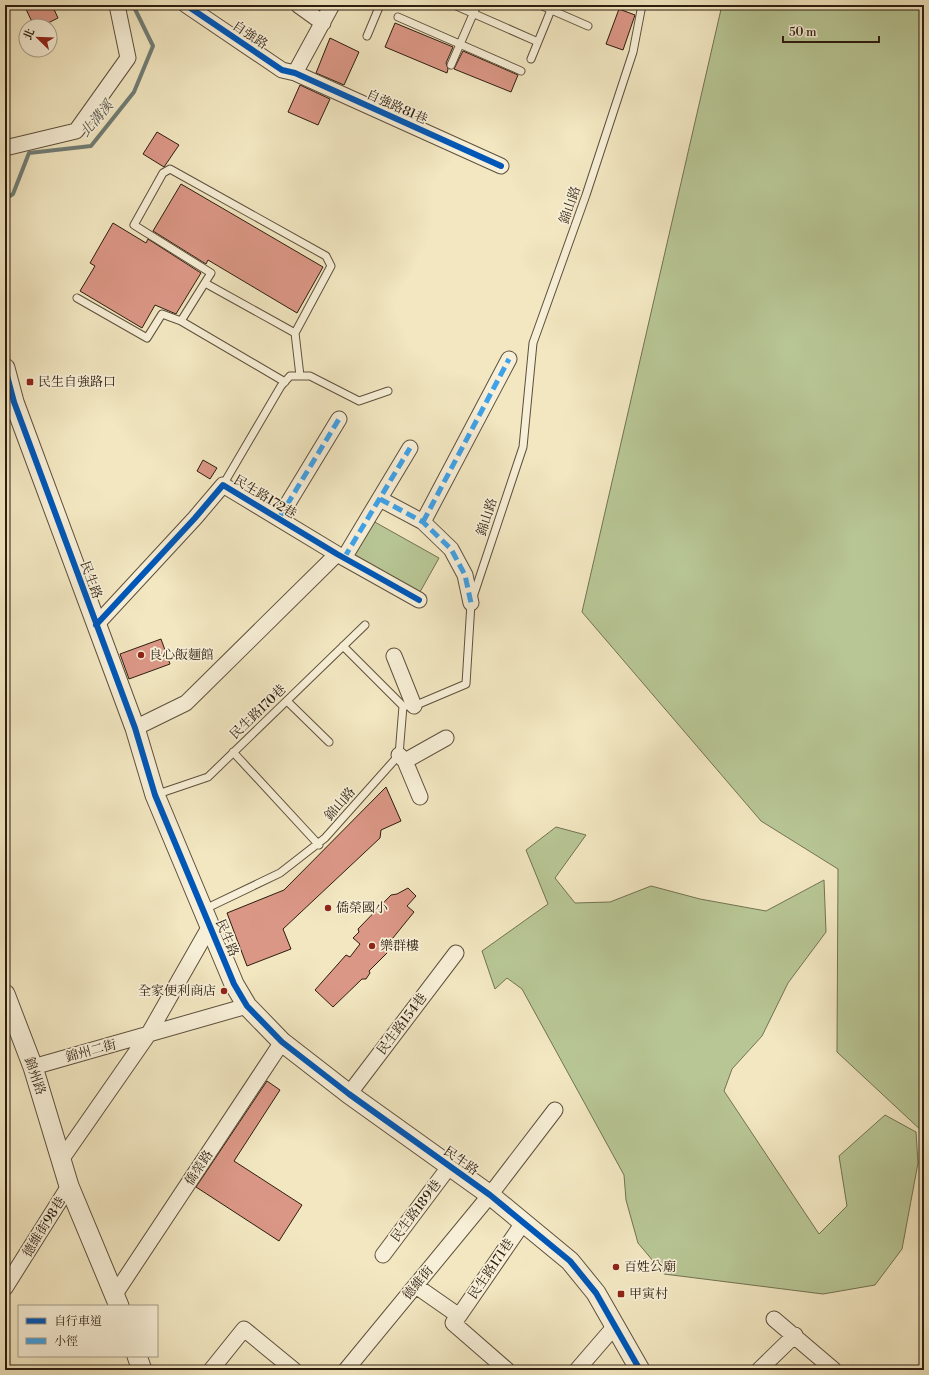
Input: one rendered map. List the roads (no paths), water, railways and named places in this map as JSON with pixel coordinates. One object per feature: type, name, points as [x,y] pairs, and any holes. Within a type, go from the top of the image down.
[{"type":"street","points":[[5,148],[76,131],[128,58],[117,5]]},
{"type":"street","name":"自強路","points":[[186,5],[289,72]]},
{"type":"street","points":[[298,5],[323,23]]},
{"type":"street","points":[[289,72],[323,23],[332,5]]},
{"type":"street","name":"自強路81巷","points":[[289,72],[501,166]]},
{"type":"street","points":[[423,522],[510,359]]},
{"type":"street","name":"民生路","points":[[5,368],[14,402],[135,728],[155,795],[234,984],[247,1006],[282,1042],[349,1094],[490,1195],[570,1261],[596,1293],[640,1370]]},
{"type":"street","points":[[279,518],[339,419]]},
{"type":"street","points":[[135,728],[186,703],[340,556],[380,499],[410,448]]},
{"type":"street","name":"民生路172巷","points":[[96,625],[195,518],[223,485],[340,556],[419,600]]},
{"type":"street","points":[[380,499],[423,522],[450,549],[465,575],[471,603]]},
{"type":"street","points":[[394,656],[408,706]]},
{"type":"street","points":[[420,797],[402,758],[446,738]]},
{"type":"street","points":[[61,1160],[148,1035],[207,918]]},
{"type":"street","name":"民生路154巷","points":[[349,1094],[456,953]]},
{"type":"street","name":"錦州路","points":[[5,994],[33,1067],[69,1186],[117,1300]]},
{"type":"street","points":[[148,1035],[247,1006]]},
{"type":"street","name":"錦州二街","points":[[33,1067],[148,1035]]},
{"type":"street","name":"僑榮路","points":[[117,1300],[282,1042]]},
{"type":"street","name":"德維街","points":[[346,1370],[490,1195],[555,1110]]},
{"type":"street","name":"民生路189巷","points":[[384,1255],[450,1167]]},
{"type":"street","name":"德維街98巷","points":[[5,1288],[69,1186]]},
{"type":"street","name":"民生路171巷","points":[[459,1316],[523,1223]]},
{"type":"street","points":[[416,1286],[459,1316],[452,1323],[507,1370]]},
{"type":"street","points":[[774,1319],[795,1335],[834,1370]]},
{"type":"street","points":[[577,1370],[615,1326]]},
{"type":"street","points":[[211,1370],[244,1329],[294,1370]]},
{"type":"street","points":[[759,1370],[795,1335]]},
{"type":"street","points":[[137,1357],[142,1370]]},
{"type":"lane","points":[[367,36],[380,5]]},
{"type":"lane","points":[[454,5],[538,42]]},
{"type":"lane","points":[[451,65],[477,5]]},
{"type":"lane","points":[[540,5],[552,7],[588,26]]},
{"type":"lane","name":"錦山路","points":[[408,706],[466,684],[471,603],[523,448],[534,343],[586,195],[633,52],[642,5]]},
{"type":"lane","points":[[531,59],[552,7]]},
{"type":"lane","points":[[398,17],[521,71]]},
{"type":"lane","points":[[181,321],[211,273],[134,225],[163,173],[170,169],[326,256],[331,266],[295,333],[300,376]]},
{"type":"lane","points":[[205,283],[295,333]]},
{"type":"lane","points":[[78,298],[147,338],[162,314],[181,321],[285,382]]},
{"type":"lane","points":[[223,485],[290,376],[310,376],[359,401],[388,391]]},
{"type":"lane","name":"民生路170巷","points":[[155,795],[208,777],[365,625]]},
{"type":"lane","points":[[343,646],[408,706],[402,758]]},
{"type":"lane","points":[[287,701],[329,742]]},
{"type":"lane","points":[[233,752],[319,845]]},
{"type":"lane","name":"錦山路","points":[[207,918],[280,873],[319,845],[402,758]]},
{"type":"waterway","name":"北溝溪","points":[[5,199],[13,194],[29,153],[91,146],[134,92],[153,46],[133,5]]},
{"type":"place","name":"民生自強路口","points":[[30,382]]},
{"type":"place","name":"良心飯麵館","points":[[141,655]]},
{"type":"place","name":"僑榮國小","points":[[328,908]]},
{"type":"place","name":"樂群樓","points":[[372,946]]},
{"type":"place","name":"全家便利商店","points":[[224,991]]},
{"type":"place","name":"百姓公廟","points":[[616,1267]]},
{"type":"place","name":"甲寅村","points":[[621,1294]]}]
